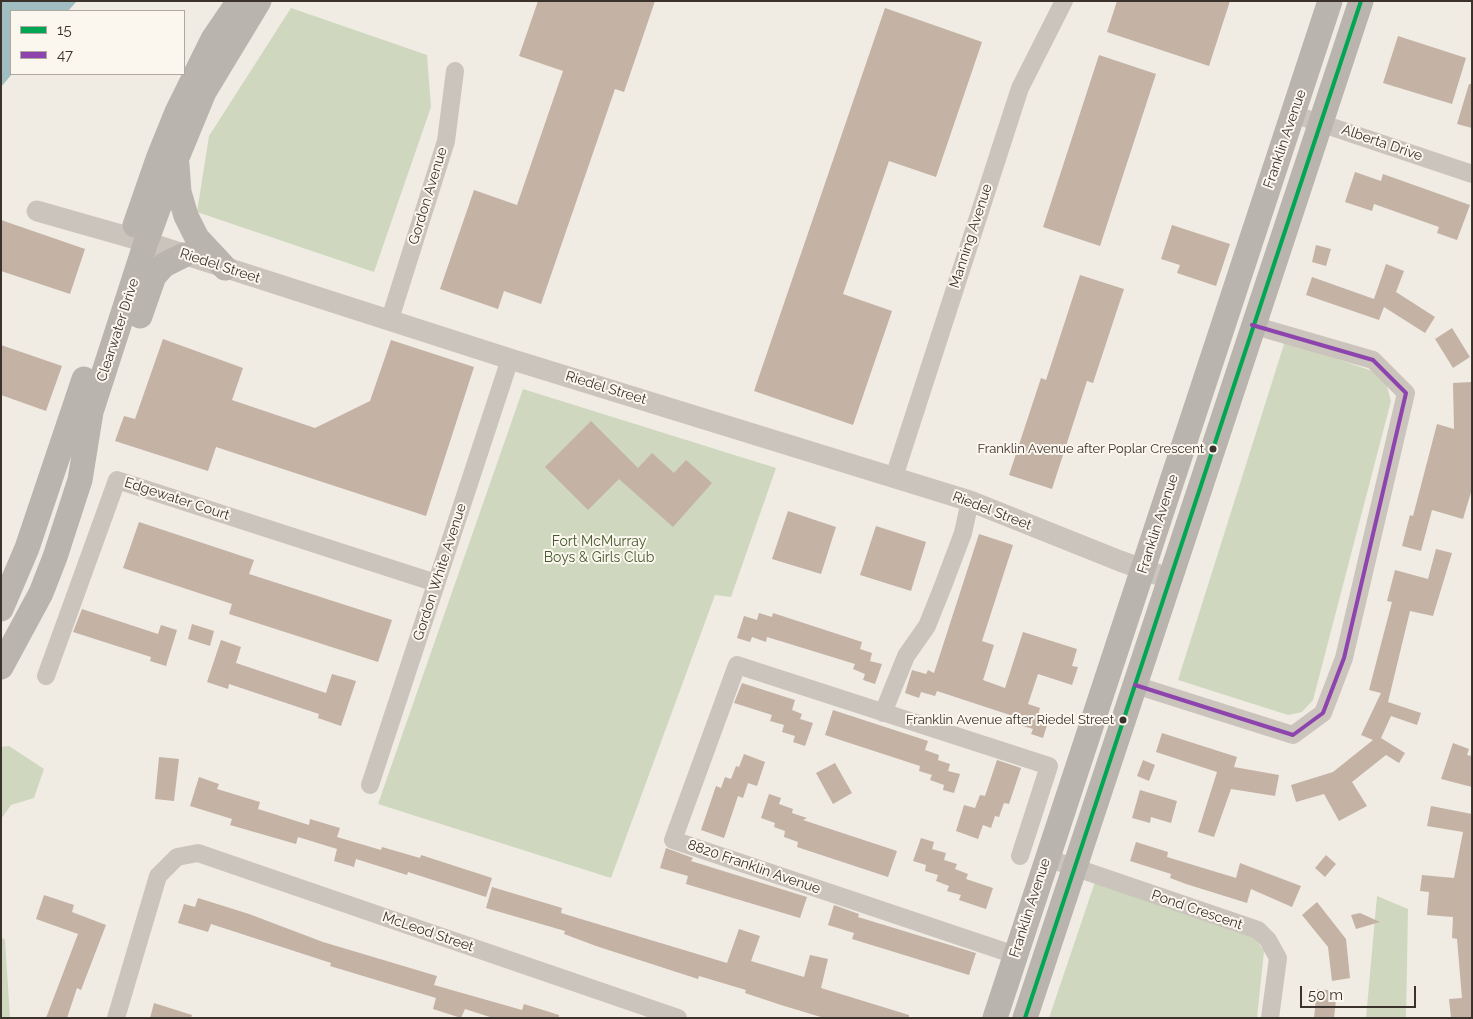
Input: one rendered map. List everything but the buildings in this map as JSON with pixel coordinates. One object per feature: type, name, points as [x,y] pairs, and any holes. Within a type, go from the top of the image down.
[{"type":"main road","name":"Clearwater Drive","points":[[1,666],[41,593],[80,480],[91,412],[158,159],[177,112],[214,39],[239,1]]},
{"type":"main road","name":"Clearwater Drive","points":[[1,609],[27,548],[138,240],[176,160],[204,92],[259,1]]},
{"type":"main road","name":"Franklin Avenue","points":[[994,1018],[1330,1]]},
{"type":"main road","name":"Franklin Avenue","points":[[1025,1018],[1252,325],[1361,1]]},
{"type":"main road","points":[[176,160],[178,192],[186,216],[197,238],[225,268]]},
{"type":"main road","points":[[80,480],[96,448],[154,276],[164,265],[184,255]]},
{"type":"street","name":"Manning Avenue","points":[[894,477],[1020,88],[1064,1]]},
{"type":"street","name":"Gordon Avenue","points":[[390,319],[446,141],[455,70]]},
{"type":"street","name":"Alberta Drive","points":[[1293,114],[1472,174]]},
{"type":"street","name":"Riedel Street","points":[[37,211],[138,240],[390,319],[510,359],[970,501],[1170,579]]},
{"type":"street","points":[[1135,685],[1293,735],[1323,713],[1344,658],[1406,393],[1373,360],[1252,325]]},
{"type":"street","name":"Gordon White Avenue","points":[[370,785],[510,359]]},
{"type":"street","name":"Edgewater Court","points":[[46,676],[117,480],[436,582]]},
{"type":"street","points":[[884,713],[906,656],[927,626],[964,532],[970,501]]},
{"type":"street","name":"8820 Franklin Avenue","points":[[1015,955],[673,840],[736,665],[1049,766],[1020,856]]},
{"type":"street","name":"McLeod Street","points":[[116,1018],[158,876],[177,857],[198,853],[678,1018]]},
{"type":"street","name":"Pond Crescent","points":[[1047,858],[1258,930],[1268,940],[1278,958],[1270,1018]]},
{"type":"green space","points":[[291,8],[427,55],[431,107],[374,272],[197,212],[209,136]]},
{"type":"green space","points":[[1285,341],[1375,372],[1386,383],[1391,401],[1313,700],[1302,712],[1288,715],[1178,680]]},
{"type":"green space","name":"Fort McMurray Boys & Girls Club","points":[[523,389],[776,468],[731,597],[715,595],[611,878],[378,804]]},
{"type":"green space","points":[[9,746],[44,769],[34,798],[11,805],[1,819],[1,747]]},
{"type":"green space","points":[[1095,882],[1253,936],[1264,951],[1257,1018],[1049,1018]]},
{"type":"green space","points":[[1377,896],[1408,909],[1406,1018],[1366,1018]]},
{"type":"green space","points":[[1,937],[5,940],[10,1018],[1,1018]]},
{"type":"water","points":[[1,1],[77,1],[69,10],[10,10],[11,75],[1,87]]},
{"type":"transit line","name":"15","points":[[1025,1018],[1361,1]]},
{"type":"transit line","name":"47","points":[[1135,685],[1293,735],[1323,713],[1344,658],[1406,393],[1373,360],[1252,325]]},
{"type":"place","name":"Franklin Avenue after Poplar Crescent","points":[[1213,449]]},
{"type":"place","name":"Franklin Avenue after Riedel Street","points":[[1123,720]]}]
